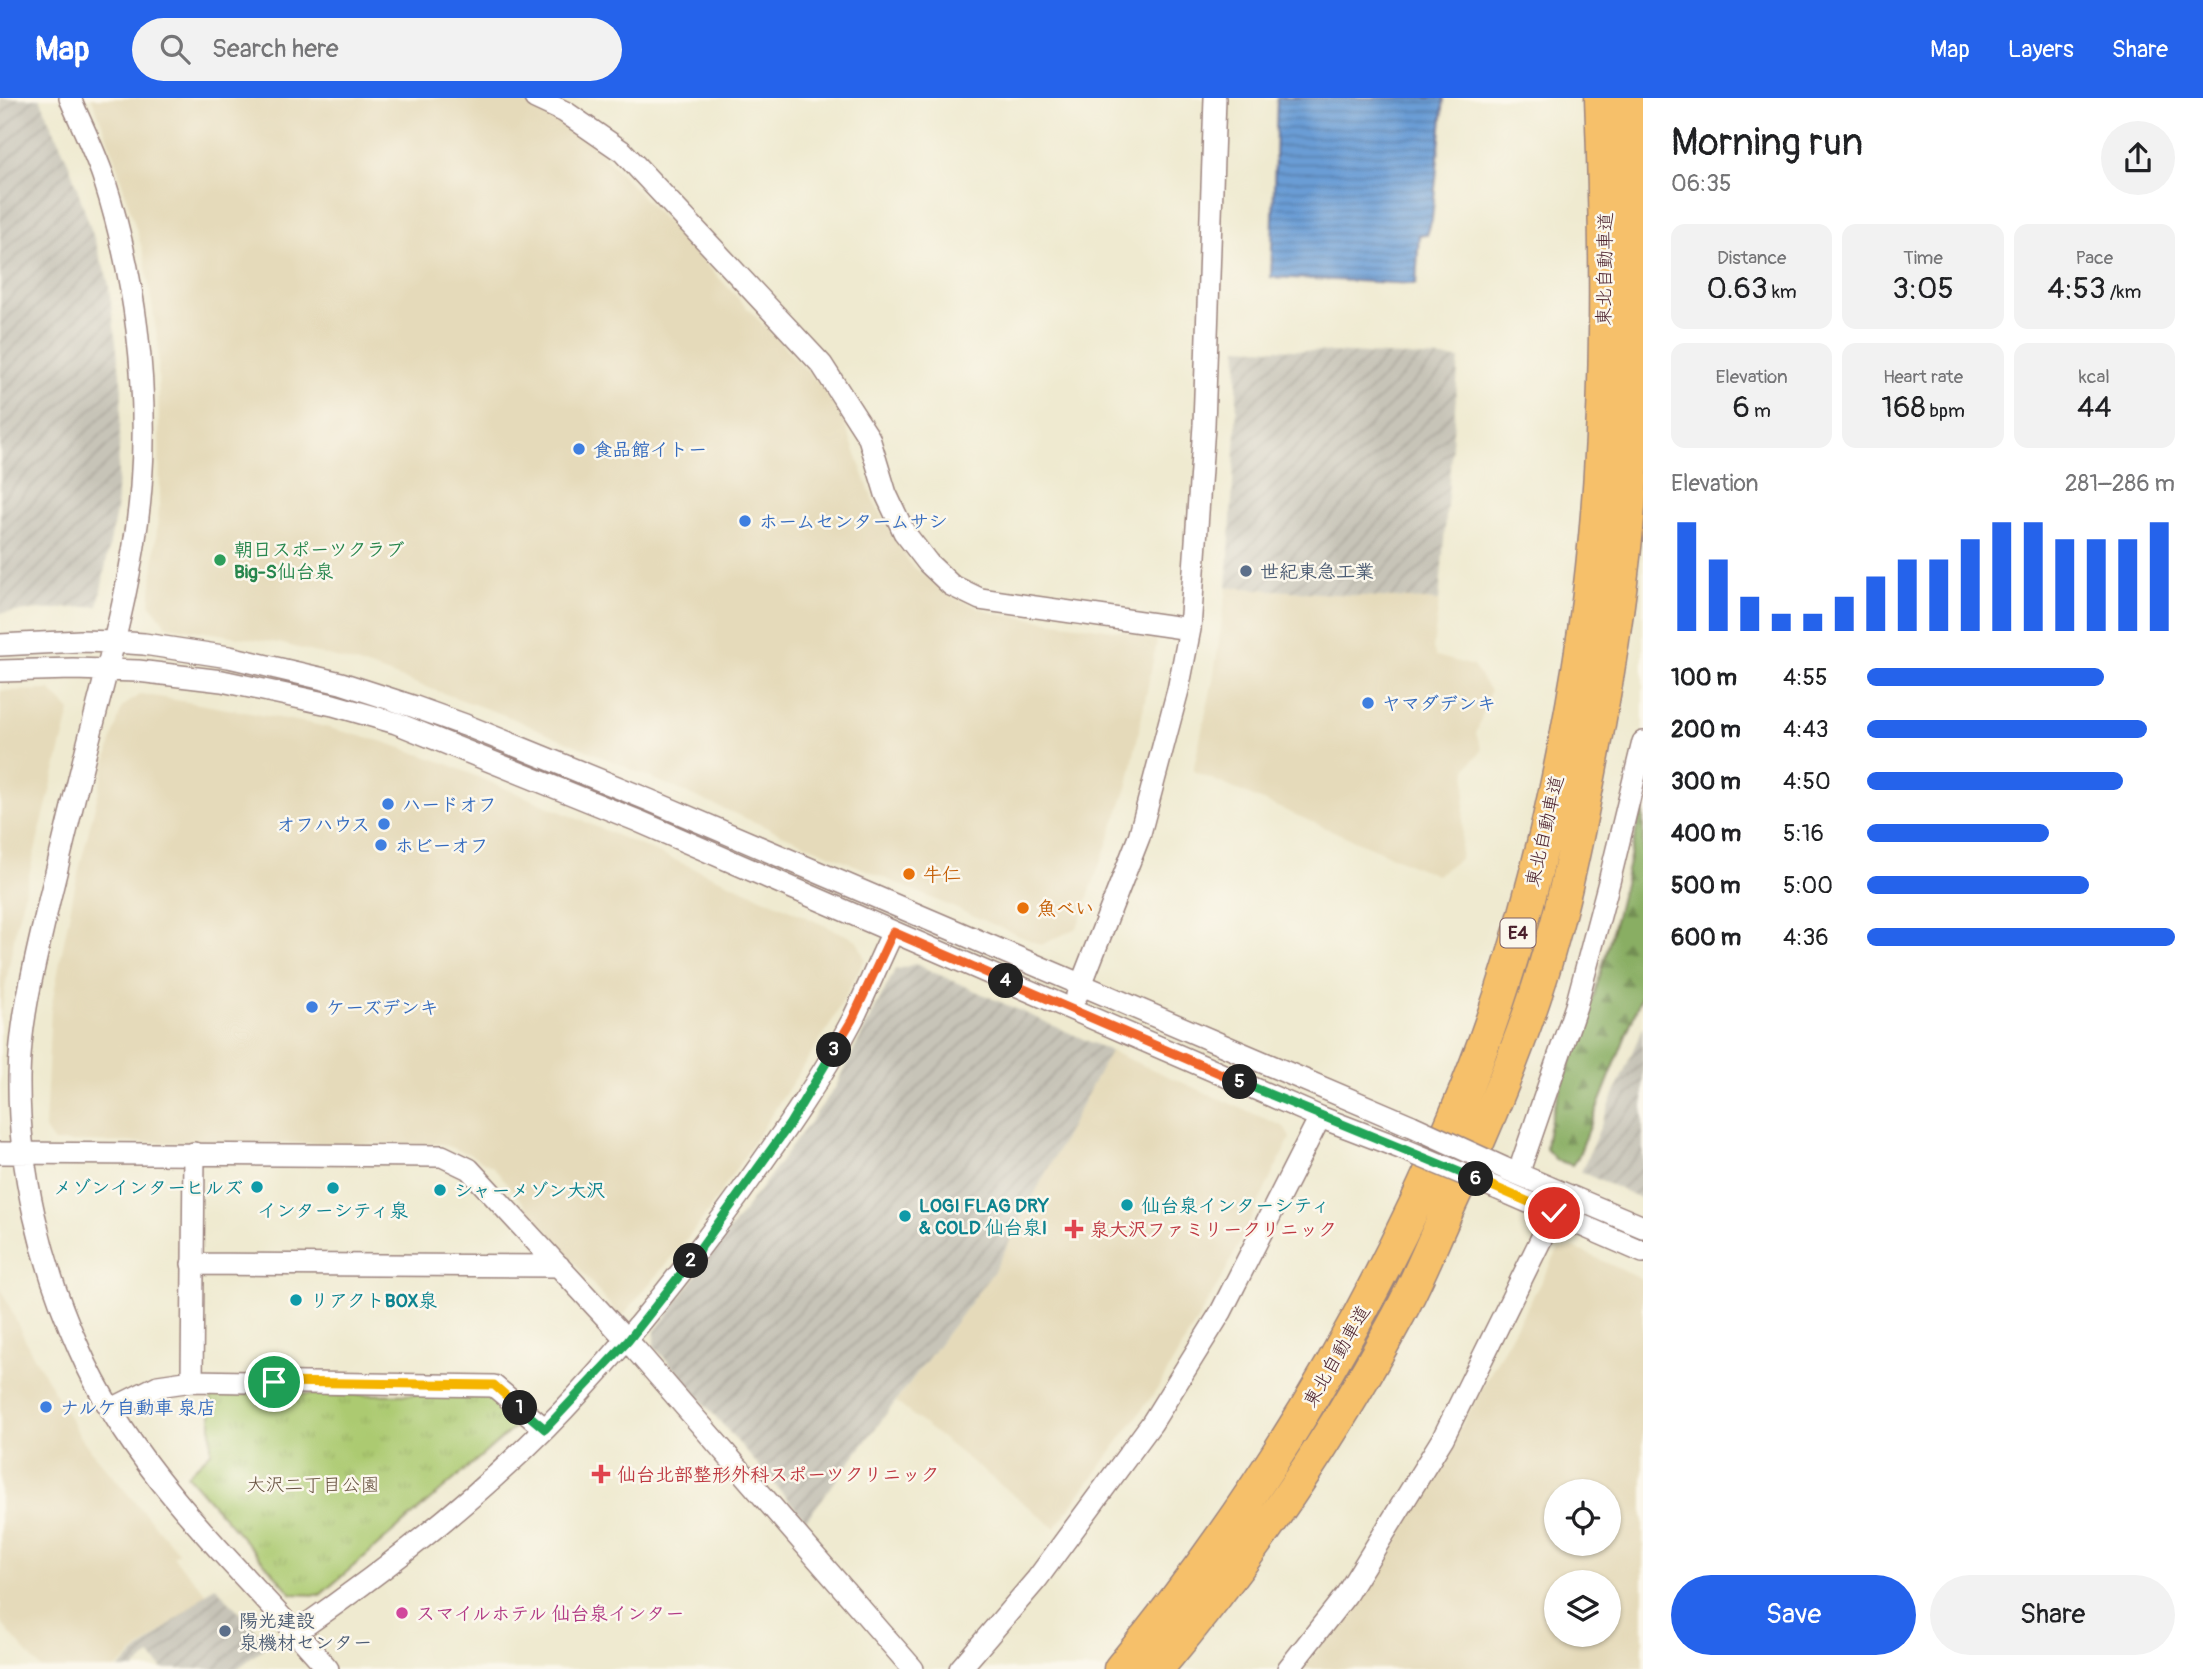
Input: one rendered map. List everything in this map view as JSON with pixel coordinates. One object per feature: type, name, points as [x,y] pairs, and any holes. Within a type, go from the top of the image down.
[{"type":"highway","name":"東北自動車道","points":[[1120,1669],[1216,1548],[1318,1389],[1367,1303],[1458,1110],[1520,929],[1567,728],[1584,628],[1595,528],[1602,391],[1605,203],[1601,98]]},
{"type":"highway","name":"東北自動車道","points":[[1157,1669],[1192,1627],[1296,1486],[1349,1403],[1399,1316],[1488,1124],[1553,939],[1598,735],[1616,627],[1628,525],[1635,365],[1636,201],[1632,98]]},
{"type":"street","points":[[70,98],[102,173],[124,251],[137,334],[143,414],[141,488],[121,615],[71,806],[23,1023],[19,1078],[23,1153],[31,1203],[50,1274],[79,1350],[110,1410],[183,1510],[328,1669]]},
{"type":"street","points":[[536,98],[565,112],[623,152],[822,365],[869,438],[886,494],[904,532],[928,563],[951,585],[980,599],[1190,629]]},
{"type":"street","points":[[1070,1009],[1139,837],[1178,690],[1190,629],[1204,425],[1215,98]]},
{"type":"street","points":[[0,645],[114,642],[229,657],[341,683],[465,725],[649,800],[1412,1126],[1506,1176],[1554,1213],[1643,1252]]},
{"type":"street","points":[[0,671],[138,671],[222,681],[332,705],[396,723],[638,821],[1321,1117],[1404,1149],[1506,1176],[1643,1227]]},
{"type":"street","points":[[1506,1176],[1576,1006],[1643,742]]},
{"type":"street","points":[[296,1632],[401,1555],[481,1488],[545,1429],[628,1341],[695,1256],[789,1125],[852,1020],[893,932]]},
{"type":"street","points":[[960,1669],[1037,1580],[1152,1423],[1221,1312],[1321,1117]]},
{"type":"street","points":[[0,1153],[442,1156],[469,1169],[628,1341],[913,1669]]},
{"type":"street","points":[[192,1381],[194,1153]]},
{"type":"street","points":[[1288,1669],[1346,1595],[1443,1438],[1554,1213]]},
{"type":"street","points":[[192,1264],[559,1266]]},
{"type":"street","points":[[110,1410],[158,1385],[192,1381],[494,1385],[545,1429]]},
{"type":"shaded area","points":[[0,98],[40,98],[70,167],[108,280],[122,389],[116,511],[98,606],[0,613]]},
{"type":"shaded area","points":[[92,98],[513,98],[546,114],[592,143],[822,387],[845,425],[874,503],[909,563],[948,595],[996,614],[1158,636],[1128,785],[1077,928],[1041,945],[507,716],[370,667],[279,643],[167,626],[150,604],[160,498],[158,343],[144,255],[111,147]]},
{"type":"shaded area","points":[[1238,347],[1459,359],[1439,601],[1227,587]]},
{"type":"shaded area","points":[[1227,587],[1439,601],[1433,649],[1436,656],[1473,666],[1490,691],[1476,734],[1482,750],[1467,767],[1460,859],[1436,875],[1193,771],[1213,681]]},
{"type":"shaded area","points":[[50,690],[70,711],[16,927],[1,1011],[0,1033],[0,691]]},
{"type":"shaded area","points":[[141,694],[313,724],[384,742],[445,763],[857,940],[865,959],[830,1025],[704,1218],[621,1318],[493,1167],[442,1144],[54,1142],[45,1129],[51,1008],[75,886],[110,746],[122,707]]},
{"type":"shaded area","points":[[915,964],[1110,1051],[994,1271],[806,1520],[654,1346],[655,1331],[835,1088],[895,970]]},
{"type":"shaded area","points":[[1643,1027],[1643,1199],[1581,1172]]},
{"type":"shaded area","points":[[1110,1051],[1284,1127],[1290,1138],[1224,1274],[1158,1388],[1055,1528],[896,1402],[994,1271]]},
{"type":"shaded area","points":[[1573,1247],[1643,1280],[1643,1669],[1303,1669],[1387,1560],[1559,1249]]},
{"type":"shaded area","points":[[0,1287],[30,1350],[80,1436],[178,1552],[173,1557],[207,1594],[115,1669],[41,1669],[0,1622]]},
{"type":"shaded area","points":[[215,1586],[269,1644],[237,1669],[163,1669],[150,1655],[134,1669],[118,1669]]},
{"type":"green space","points":[[1643,801],[1643,992],[1578,1157],[1572,1165],[1556,1160],[1546,1149],[1551,1117],[1601,971]]},
{"type":"green space","name":"大沢二丁目公園","points":[[211,1394],[497,1395],[522,1421],[320,1595],[292,1594],[187,1475],[211,1452]]},
{"type":"water","points":[[1277,98],[1444,98],[1432,219],[1427,235],[1419,235],[1416,284],[1271,277]]},
{"type":"place","name":"食品館イトー","points":[[579,449]]},
{"type":"place","name":"ホームセンタームサシ","points":[[745,521]]},
{"type":"place","name":"朝日スポーツクラブ Big-S仙台泉","points":[[220,560]]},
{"type":"place","name":"世紀東急工業","points":[[1246,571]]},
{"type":"place","name":"ヤマダデンキ","points":[[1368,703]]},
{"type":"place","name":"ハードオフ","points":[[388,804]]},
{"type":"place","name":"オフハウス","points":[[384,824]]},
{"type":"place","name":"ホビーオフ","points":[[381,845]]},
{"type":"place","name":"牛仁","points":[[909,874]]},
{"type":"place","name":"魚べい","points":[[1023,908]]},
{"type":"place","name":"ケーズデンキ","points":[[312,1007]]},
{"type":"place","name":"メゾンインターヒルズ","points":[[257,1187]]},
{"type":"place","name":"インターシティ泉","points":[[333,1188]]},
{"type":"place","name":"シャーメゾン大沢","points":[[440,1190]]},
{"type":"place","name":"仙台泉インターシティ","points":[[1127,1205]]},
{"type":"place","name":"LOGI FLAG DRY & COLD 仙台泉I","points":[[905,1216]]},
{"type":"place","name":"泉大沢ファミリークリニック","points":[[1074,1229]]},
{"type":"place","name":"リアクトBOX泉","points":[[296,1300]]},
{"type":"place","name":"ナルケ自動車 泉店","points":[[46,1407]]},
{"type":"place","name":"仙台北部整形外科スポーツクリニック","points":[[601,1474]]},
{"type":"place","name":"スマイルホテル 仙台泉インター","points":[[402,1613]]},
{"type":"place","name":"陽光建設 泉機材センター","points":[[225,1631]]},
{"type":"route","points":[[274,1382],[494,1385],[545,1429],[628,1341],[695,1256],[789,1125],[852,1020],[893,932],[1321,1117],[1554,1213]]}]
